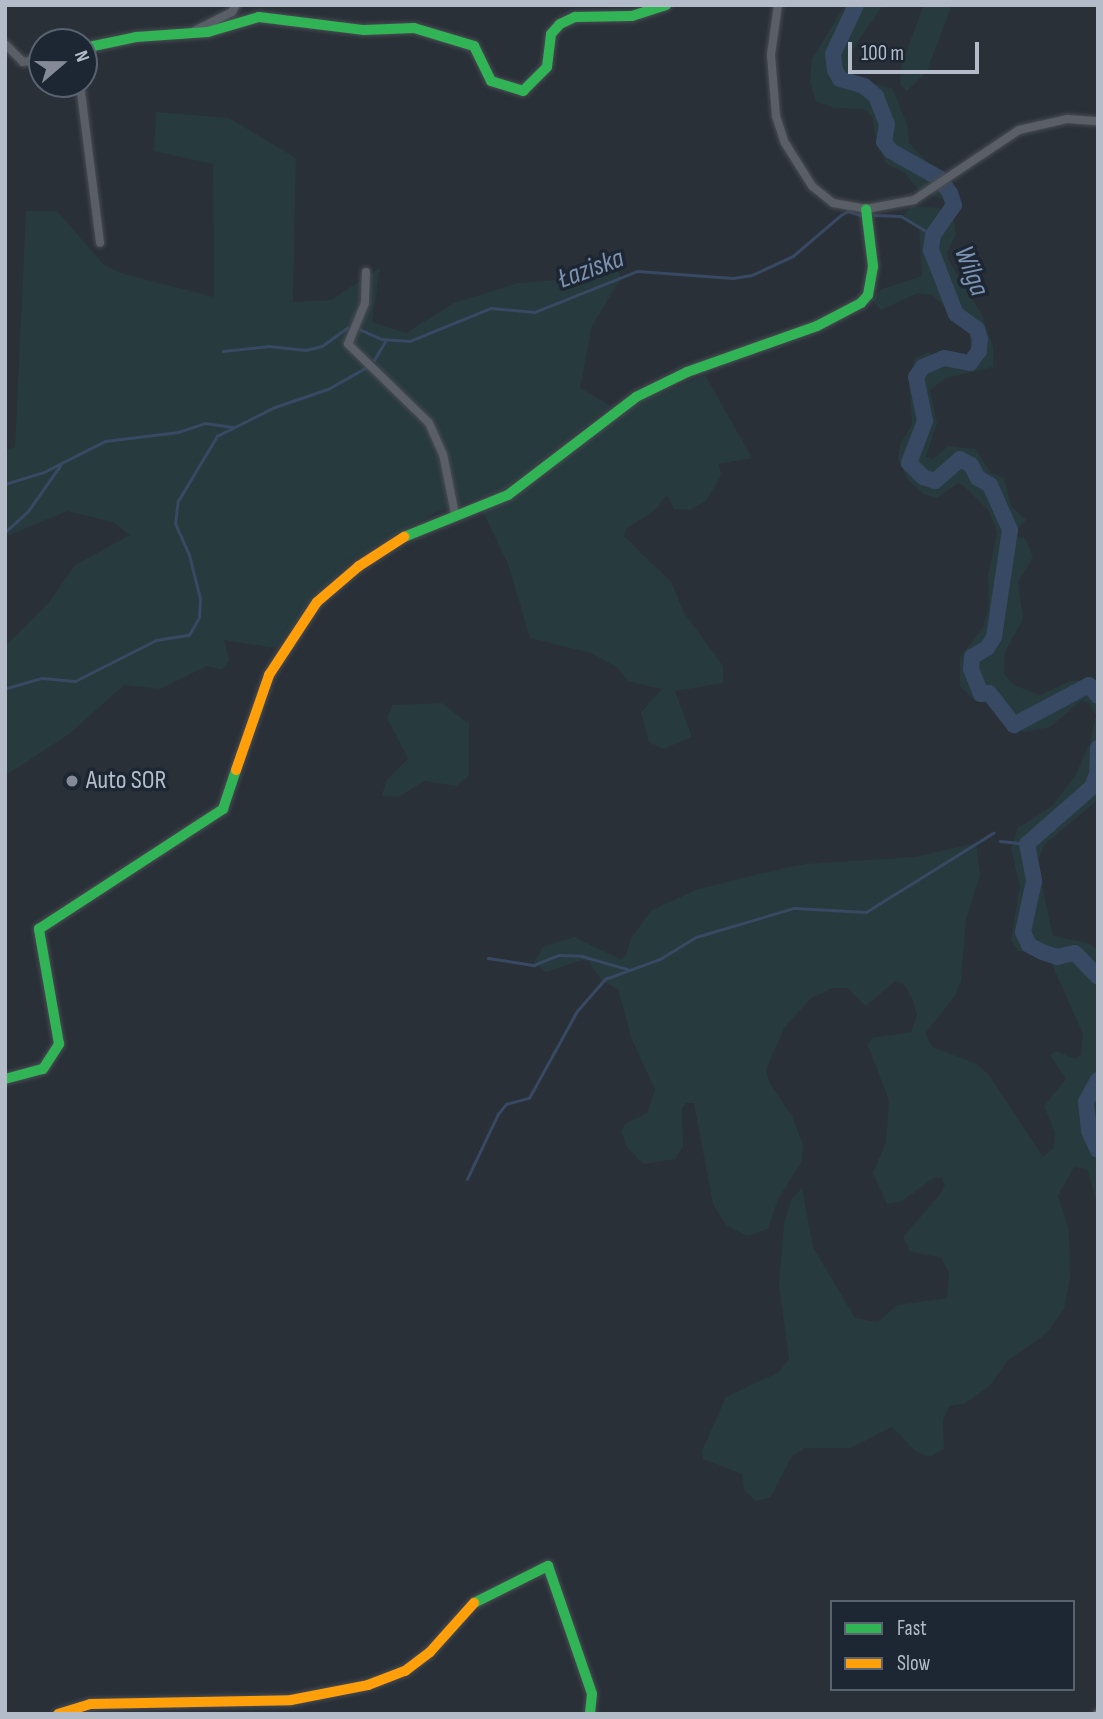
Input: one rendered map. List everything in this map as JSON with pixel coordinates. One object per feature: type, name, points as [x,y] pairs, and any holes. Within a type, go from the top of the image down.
[{"type":"street","points":[[190,34],[232,12],[236,5]]},
{"type":"street","points":[[98,45],[136,37],[190,34],[259,17],[285,16],[364,30],[414,28],[474,46],[491,81],[523,91],[547,67],[551,34],[560,24],[575,17],[632,16],[666,5]]},
{"type":"street","points":[[778,5],[772,89],[785,143],[822,196],[833,204],[866,209],[926,197],[1029,126],[1067,119],[1098,121]]},
{"type":"street","points":[[8,45],[23,62],[28,61]]},
{"type":"street","points":[[82,98],[100,243]]},
{"type":"street","points":[[5,1079],[43,1069],[59,1044],[39,929],[220,813],[274,666],[317,602],[359,566],[412,532],[455,514],[493,504],[508,495],[600,421],[665,381],[804,332],[861,303],[867,295],[873,266],[866,209]]},
{"type":"street","points":[[366,272],[365,303],[348,344],[429,423],[443,454],[455,514]]},
{"type":"street","points":[[58,1714],[90,1704],[291,1700],[369,1685],[405,1671],[430,1652],[469,1606],[548,1566],[592,1693],[590,1714]]},
{"type":"green space","points":[[845,5],[883,5],[850,53],[849,71],[864,82],[892,88],[907,124],[909,143],[941,176],[950,202],[918,190],[905,173],[887,164],[877,145],[872,116],[864,109],[834,108],[816,101],[810,82],[812,59]]},
{"type":"green space","points":[[924,5],[952,5],[927,71],[907,91],[900,84],[902,63]]},
{"type":"green space","points":[[156,112],[229,118],[296,158],[293,302],[331,300],[380,268],[372,322],[406,333],[454,303],[518,283],[559,280],[613,259],[621,278],[592,326],[580,388],[611,406],[502,491],[436,512],[354,559],[313,598],[276,648],[224,640],[229,660],[222,670],[207,666],[160,689],[124,685],[69,734],[5,776],[5,646],[47,605],[75,565],[130,535],[113,522],[67,511],[5,537],[5,450],[15,447],[26,211],[57,211],[104,265],[124,274],[214,297],[213,164],[154,151]]},
{"type":"green space","points":[[912,206],[939,208],[954,221],[956,234],[947,252],[948,259],[982,315],[993,347],[993,367],[946,378],[930,390],[937,423],[926,457],[933,459],[948,446],[975,449],[991,473],[1004,478],[1011,506],[1026,520],[1016,530],[1018,537],[1025,538],[1033,557],[1018,582],[1023,619],[1005,652],[1004,674],[1014,685],[1040,695],[1070,681],[1098,679],[1098,800],[1045,844],[1037,863],[1053,936],[1085,942],[1098,949],[1098,1206],[1087,1169],[1074,1167],[1058,1196],[1069,1231],[1070,1278],[1064,1309],[1046,1334],[1007,1361],[990,1386],[964,1404],[949,1406],[943,1420],[944,1449],[930,1457],[915,1451],[892,1427],[851,1448],[805,1448],[792,1456],[771,1497],[756,1501],[744,1490],[742,1474],[703,1459],[702,1451],[726,1397],[779,1372],[789,1359],[779,1284],[784,1224],[791,1200],[802,1188],[813,1247],[855,1318],[878,1322],[897,1305],[947,1298],[949,1273],[941,1258],[910,1251],[903,1237],[941,1193],[945,1185],[942,1178],[934,1178],[902,1201],[887,1204],[873,1173],[886,1142],[889,1100],[868,1046],[872,1038],[911,1032],[917,1015],[912,998],[903,983],[895,981],[866,1006],[848,988],[833,988],[811,998],[784,1028],[766,1070],[770,1084],[792,1116],[803,1145],[802,1161],[778,1199],[768,1229],[747,1236],[726,1225],[713,1204],[694,1103],[686,1103],[682,1109],[683,1147],[675,1159],[643,1164],[627,1147],[621,1131],[625,1124],[647,1113],[655,1090],[631,1037],[618,989],[603,982],[589,962],[582,960],[546,972],[534,962],[543,947],[574,937],[620,959],[626,955],[631,938],[652,910],[696,890],[805,864],[915,857],[976,843],[980,875],[966,920],[961,980],[955,996],[925,1033],[932,1047],[977,1064],[989,1075],[1043,1157],[1053,1148],[1055,1133],[1044,1106],[1066,1079],[1050,1055],[1056,1051],[1075,1059],[1081,1055],[1083,1034],[1051,962],[1039,953],[1018,951],[1011,940],[1020,886],[1011,849],[1018,828],[1053,805],[1075,776],[1090,743],[1096,715],[1089,703],[1081,701],[1050,727],[1024,732],[1010,728],[1001,700],[994,697],[975,701],[960,686],[960,657],[982,629],[989,608],[988,576],[997,532],[989,511],[964,486],[958,483],[937,498],[924,494],[907,479],[898,459],[900,444],[912,425],[909,378],[915,358],[928,352],[960,363],[971,357],[969,328],[932,295],[918,293],[881,310],[871,299],[882,289],[922,276],[919,229],[903,215]]},
{"type":"green space","points":[[705,375],[752,458],[719,464],[721,475],[707,500],[690,510],[674,509],[667,495],[655,510],[626,529],[624,536],[671,582],[684,613],[723,666],[723,683],[675,691],[692,737],[663,749],[649,742],[641,712],[662,689],[628,681],[618,668],[591,653],[530,638],[508,564],[483,512],[511,498],[631,405]]},
{"type":"green space","points":[[442,703],[469,724],[469,775],[457,786],[425,781],[398,797],[382,796],[386,781],[408,759],[387,718],[393,705]]},
{"type":"waterway","name":"Wilga","points":[[856,5],[833,54],[835,70],[840,79],[864,86],[876,96],[887,124],[884,142],[891,151],[939,178],[950,193],[954,205],[933,235],[931,250],[956,314],[977,329],[980,339],[979,351],[970,363],[944,358],[923,367],[916,377],[925,421],[909,463],[923,477],[935,481],[960,459],[971,465],[978,478],[990,485],[1010,530],[994,637],[987,648],[972,657],[971,669],[981,694],[989,693],[1014,725],[1089,685],[1098,696]]},
{"type":"waterway","name":"Łaziska","points":[[359,329],[381,339],[410,341],[491,308],[535,312],[637,271],[733,278],[752,275],[793,256],[848,211],[863,216]]},
{"type":"waterway","name":"Łaziska","points":[[874,215],[901,216],[933,235]]},
{"type":"waterway","points":[[223,351],[269,346],[306,350],[322,346],[347,328]]},
{"type":"waterway","name":"Łaziska","points":[[374,360],[386,340]]},
{"type":"waterway","points":[[7,688],[42,678],[75,681],[156,640],[189,635],[199,618],[200,599],[189,555],[175,524],[178,501],[217,436],[275,407],[328,389],[367,367]]},
{"type":"waterway","name":"Łaziska","points":[[5,484],[42,473],[105,441],[178,432],[205,423],[233,427]]},
{"type":"waterway","name":"Łaziska","points":[[5,532],[28,511],[60,466]]},
{"type":"waterway","name":"Wilga","points":[[1098,748],[1097,774],[1092,787],[1027,844],[1034,881],[1023,932],[1029,945],[1042,952],[1057,957],[1075,953],[1098,977]]},
{"type":"waterway","points":[[467,1179],[498,1114],[506,1104],[529,1098],[577,1011],[605,979],[660,959],[696,937],[794,908],[866,912],[993,833]]},
{"type":"waterway","points":[[1000,841],[1027,844]]},
{"type":"waterway","points":[[488,958],[534,965],[559,955],[582,956],[627,969]]},
{"type":"waterway","name":"Wilga","points":[[1098,1080],[1086,1102],[1089,1131],[1098,1150]]},
{"type":"traffic: fast","points":[[98,45],[136,37],[208,32],[259,17],[364,30],[414,28],[474,46],[491,81],[523,91],[547,67],[551,34],[560,24],[575,17],[632,16],[666,5]]},
{"type":"traffic: fast","points":[[404,537],[508,495],[636,397],[687,372],[817,326],[861,303],[868,295],[873,266],[866,209]]},
{"type":"traffic: fast","points":[[5,1079],[43,1069],[59,1044],[39,929],[223,809],[236,770]]},
{"type":"traffic: fast","points":[[474,1603],[548,1566],[592,1694],[590,1714]]},
{"type":"traffic: slow","points":[[236,770],[269,675],[317,602],[359,566],[404,537]]},
{"type":"traffic: slow","points":[[58,1714],[90,1704],[291,1700],[368,1685],[405,1671],[430,1652],[474,1603]]},
{"type":"place","name":"Auto SOR","points":[[72,781]]}]
